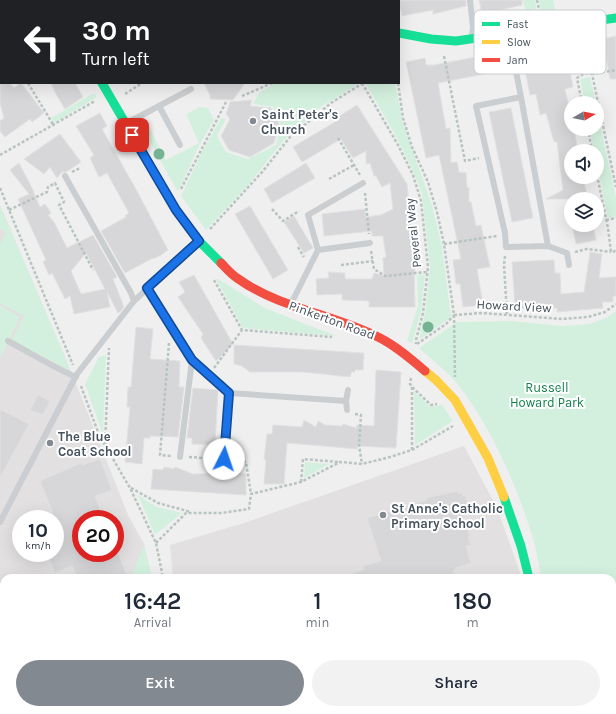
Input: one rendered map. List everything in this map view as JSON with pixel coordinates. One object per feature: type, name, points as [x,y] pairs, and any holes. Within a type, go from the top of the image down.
[{"type":"street","points":[[606,19],[616,18]]},
{"type":"street","points":[[400,33],[441,40],[456,41],[472,39]]},
{"type":"street","name":"Pinkerton Road","points":[[103,84],[171,202],[199,241],[236,278],[264,294],[290,306],[381,338],[411,359],[436,380],[455,400],[488,458],[521,546],[528,574]]},
{"type":"lane","points":[[470,0],[474,27],[472,39]]},
{"type":"lane","points":[[516,74],[548,246]]},
{"type":"lane","points":[[125,124],[191,89]]},
{"type":"lane","points":[[521,97],[476,106],[505,234],[506,246],[548,246],[567,254],[569,265]]},
{"type":"lane","points":[[159,106],[180,145]]},
{"type":"lane","points":[[65,176],[131,293],[134,301]]},
{"type":"lane","points":[[290,306],[318,250],[308,215],[363,183]]},
{"type":"lane","points":[[0,522],[76,377],[134,301],[199,241]]},
{"type":"lane","points":[[318,250],[370,243]]},
{"type":"lane","points":[[147,288],[192,360],[229,393],[346,401]]},
{"type":"lane","points":[[8,341],[47,361],[56,369],[76,377]]},
{"type":"lane","points":[[180,457],[192,360]]},
{"type":"lane","points":[[347,410],[346,401],[348,390]]},
{"type":"lane","points":[[224,459],[229,393]]},
{"type":"path","points":[[538,0],[539,10]]},
{"type":"path","points":[[441,40],[465,161],[487,156]]},
{"type":"path","points":[[606,72],[616,70]]},
{"type":"path","points":[[581,96],[577,78],[583,74]]},
{"type":"path","points":[[592,74],[616,187]]},
{"type":"path","points":[[29,84],[54,126]]},
{"type":"path","points":[[242,96],[270,84]]},
{"type":"path","points":[[199,241],[245,192],[290,137],[331,103],[361,84]]},
{"type":"path","name":"Peveral Way","points":[[364,84],[413,175],[421,201],[426,242],[427,272],[423,313],[416,345],[446,324],[454,315]]},
{"type":"path","name":"Peveral Way","points":[[398,84],[403,118],[412,147],[428,182],[437,212],[444,244]]},
{"type":"path","points":[[0,155],[54,126],[108,93]]},
{"type":"path","points":[[171,202],[180,192],[226,102]]},
{"type":"path","points":[[338,138],[363,183],[374,269],[385,276],[427,272]]},
{"type":"path","points":[[329,179],[354,165]]},
{"type":"path","points":[[9,210],[46,192],[48,187],[55,182],[64,202],[59,205],[93,270]]},
{"type":"path","points":[[599,184],[611,252]]},
{"type":"path","points":[[272,209],[283,221],[303,209],[308,215]]},
{"type":"path","points":[[606,220],[616,218]]},
{"type":"path","points":[[455,400],[454,315],[444,244],[505,234]]},
{"type":"path","points":[[506,246],[504,265],[507,314]]},
{"type":"path","points":[[567,254],[587,250],[616,251]]},
{"type":"path","points":[[341,265],[373,261]]},
{"type":"path","points":[[224,266],[213,278],[242,330]]},
{"type":"path","name":"Howard View","points":[[454,315],[482,312],[562,319],[588,317],[605,312],[616,304]]},
{"type":"path","points":[[242,330],[340,338],[346,325]]},
{"type":"path","points":[[209,375],[242,330]]},
{"type":"path","points":[[105,445],[110,332]]},
{"type":"path","points":[[412,387],[412,450]]},
{"type":"path","points":[[361,414],[359,445],[362,464]]},
{"type":"path","points":[[301,482],[303,459],[362,464],[390,457],[412,450],[466,418]]},
{"type":"path","points":[[156,543],[186,513],[221,513],[248,509],[251,494],[246,462],[224,459]]},
{"type":"path","points":[[251,494],[301,482],[340,462]]},
{"type":"path","points":[[130,488],[158,503],[195,513]]},
{"type":"shaded area","name":"The Blue Coat School","points":[[0,205],[71,371],[128,515],[144,544],[151,574],[0,574]]},
{"type":"shaded area","name":"St Anne's Catholic Primary School","points":[[464,446],[497,508],[520,574],[173,574],[170,545],[244,523]]},
{"type":"green space","points":[[523,0],[535,0],[536,10],[525,10]]},
{"type":"green space","points":[[539,0],[553,0],[555,10],[541,10]]},
{"type":"green space","points":[[590,77],[594,96],[584,96],[580,79]]},
{"type":"green space","points":[[274,84],[357,84],[321,107],[284,140],[248,185],[206,230],[181,196],[202,152],[221,118],[226,119],[217,136],[226,152],[248,159],[276,145],[280,123],[273,107],[253,104],[260,92]]},
{"type":"green space","points":[[366,84],[395,84],[403,124],[432,205],[442,247],[451,317],[419,340],[425,313],[430,267],[422,194],[412,168]]},
{"type":"green space","points":[[94,93],[97,97],[54,123],[51,118]]},
{"type":"green space","points":[[200,107],[208,108],[214,120],[200,144],[178,192],[140,124],[146,121],[166,160],[199,143],[186,114]]},
{"type":"green space","points":[[591,136],[603,136],[616,198],[616,216],[608,218],[601,184],[604,184],[604,144],[593,144]]},
{"type":"green space","points":[[0,205],[71,371],[12,340],[24,316],[0,303],[0,244],[6,232],[0,229]]},
{"type":"green space","points":[[425,274],[421,312],[412,343],[407,341],[418,305],[417,275]]},
{"type":"green space","points":[[216,279],[265,308],[337,336],[243,328]]},
{"type":"green space","points":[[0,306],[20,317],[0,358]]},
{"type":"green space","name":"Russell Howard Park","points":[[616,311],[616,574],[540,574],[535,546],[521,502],[483,421],[455,381],[419,348],[457,322],[511,321],[563,326],[589,324],[606,318]]},
{"type":"green space","points":[[106,355],[103,435],[85,384],[99,357]]},
{"type":"green space","points":[[414,391],[430,407],[442,405],[453,421],[415,445]]},
{"type":"green space","points":[[305,462],[329,464],[304,478]]},
{"type":"green space","points":[[138,495],[157,507],[182,513],[155,535]]},
{"type":"green space","points":[[144,544],[151,574],[133,574]]},
{"type":"building","points":[[400,0],[466,0],[466,6],[433,14],[433,10],[402,16]]},
{"type":"building","points":[[479,0],[522,0],[522,5],[500,10],[481,10]]},
{"type":"building","points":[[616,36],[616,79],[610,79],[606,56],[606,38]]},
{"type":"building","points":[[474,57],[474,74],[484,74],[438,83],[446,129],[450,128],[451,163],[457,162],[459,172],[466,173],[467,187],[469,188],[469,202],[471,202],[476,226],[481,225],[490,267],[477,269],[483,305],[463,307],[460,284],[456,284],[453,260],[461,259],[439,155],[426,158],[406,62],[425,58],[426,65],[434,65]]},
{"type":"building","points":[[526,74],[571,74],[573,87],[565,89],[567,96],[564,96],[564,136],[575,136],[577,144],[564,144],[564,184],[585,184],[586,192],[564,192],[564,199],[546,199],[563,190],[557,142],[554,142],[546,113],[540,115],[536,94],[530,95]]},
{"type":"building","points":[[0,84],[11,84],[14,88],[22,84],[44,113],[32,122],[30,119],[5,137],[0,131],[0,121],[4,118],[0,103]]},
{"type":"building","points":[[51,84],[76,84],[83,97],[65,109]]},
{"type":"building","points":[[204,84],[244,84],[233,100],[210,99],[210,95]]},
{"type":"building","name":"Saint Peter's Church","points":[[252,100],[250,106],[271,108],[279,123],[274,143],[250,157],[229,150],[221,136],[230,119],[226,114],[230,102]]},
{"type":"building","points":[[357,105],[407,184],[415,272],[415,307],[369,307],[369,301],[342,300],[342,294],[317,295],[316,279],[329,278],[328,272],[345,273],[345,279],[372,279],[374,273],[384,276],[383,258],[386,257],[383,236],[372,236],[372,231],[324,236],[322,214],[365,209],[366,217],[381,215],[393,209],[390,183],[382,187],[376,176],[374,176],[370,163],[366,164],[366,151],[353,158],[341,139],[302,162],[293,147],[340,119],[338,117]]},
{"type":"building","points":[[511,108],[533,218],[512,222],[489,112]]},
{"type":"building","points":[[100,113],[107,126],[102,129],[168,250],[125,273],[101,231],[126,217],[125,216],[129,213],[107,173],[99,177],[90,158],[94,155],[76,126]]},
{"type":"building","points":[[60,134],[81,162],[66,172],[62,172],[57,178],[50,167],[44,174],[24,159]]},
{"type":"building","points":[[19,163],[40,207],[45,204],[51,213],[48,215],[54,222],[67,248],[93,235],[117,277],[113,279],[124,307],[120,312],[118,313],[107,292],[110,307],[74,314],[70,296],[65,299],[52,273],[49,275],[43,262],[46,260],[18,199],[29,194],[10,170]],"holes":[[[86,253],[105,289],[81,294],[71,271]]]},
{"type":"building","points":[[306,163],[315,178],[272,203],[264,189]]},
{"type":"building","points":[[250,206],[288,270],[273,279],[235,214]]},
{"type":"building","points":[[294,216],[313,248],[304,253],[284,222]]},
{"type":"building","points":[[573,232],[594,232],[596,240],[576,244]]},
{"type":"building","points":[[590,252],[602,254],[599,278],[616,277],[616,296],[613,296],[613,302],[602,302],[603,308],[557,312],[557,308],[540,309],[540,307],[516,309],[512,262],[554,260],[555,273],[560,273],[561,294],[584,292]]},
{"type":"building","points":[[194,275],[233,344],[216,361],[201,338],[203,334],[178,297],[185,292],[179,282]]},
{"type":"building","points":[[136,327],[153,329],[150,359],[180,361],[179,387],[184,387],[178,437],[150,436],[150,438],[144,438],[142,464],[125,462],[130,407],[127,407],[128,387],[131,387]]},
{"type":"building","points":[[234,345],[364,353],[363,370],[355,370],[354,373],[352,371],[350,377],[303,372],[250,372],[242,366],[234,364]]},
{"type":"building","points":[[376,370],[401,372],[396,448],[358,446],[357,449],[287,443],[284,484],[264,484],[266,460],[264,459],[267,434],[272,434],[273,425],[302,427],[304,420],[316,427],[318,421],[325,425],[342,426],[343,424],[356,428],[357,425],[374,426]]},
{"type":"building","points":[[193,388],[218,390],[215,445],[192,444],[192,438],[187,438]]},
{"type":"building","points":[[38,395],[50,401],[43,415],[30,410]]},
{"type":"building","points":[[0,409],[29,424],[0,478]]},
{"type":"building","points":[[100,459],[112,490],[95,496],[100,510],[72,510],[72,562],[122,562],[126,574],[75,574],[72,566],[55,573],[51,562],[64,562],[64,510],[52,510],[40,481],[81,463],[82,465]]},
{"type":"building","points":[[164,467],[174,469],[175,467],[193,474],[216,473],[216,468],[246,474],[246,495],[151,489],[153,469],[163,470]]},
{"type":"building","points":[[458,491],[459,494],[462,493],[463,496],[465,495],[469,506],[467,506],[468,509],[462,511],[470,536],[468,537],[471,545],[466,546],[471,563],[455,568],[456,570],[453,571],[453,574],[352,574],[364,569],[363,566],[381,561],[367,518],[427,500],[426,498]]},
{"type":"traffic: fast","points":[[606,19],[616,18]]},
{"type":"traffic: fast","points":[[400,33],[431,39],[456,41],[474,38]]},
{"type":"traffic: fast","points":[[103,84],[176,210],[199,241],[221,263]]},
{"type":"traffic: fast","points":[[504,497],[521,546],[528,574]]},
{"type":"traffic: slow","points":[[425,371],[455,400],[488,458],[504,497]]},
{"type":"traffic: jam","points":[[221,263],[237,278],[271,297],[344,323],[386,341],[409,357],[425,371]]},
{"type":"place","name":"Saint Peter's Church","points":[[253,121]]},
{"type":"place","name":"The Blue Coat School","points":[[50,443]]},
{"type":"place","name":"St Anne's Catholic Primary School","points":[[383,515]]},
{"type":"route","points":[[132,135],[176,210],[199,241],[147,288],[192,360],[229,393],[224,459]]}]
